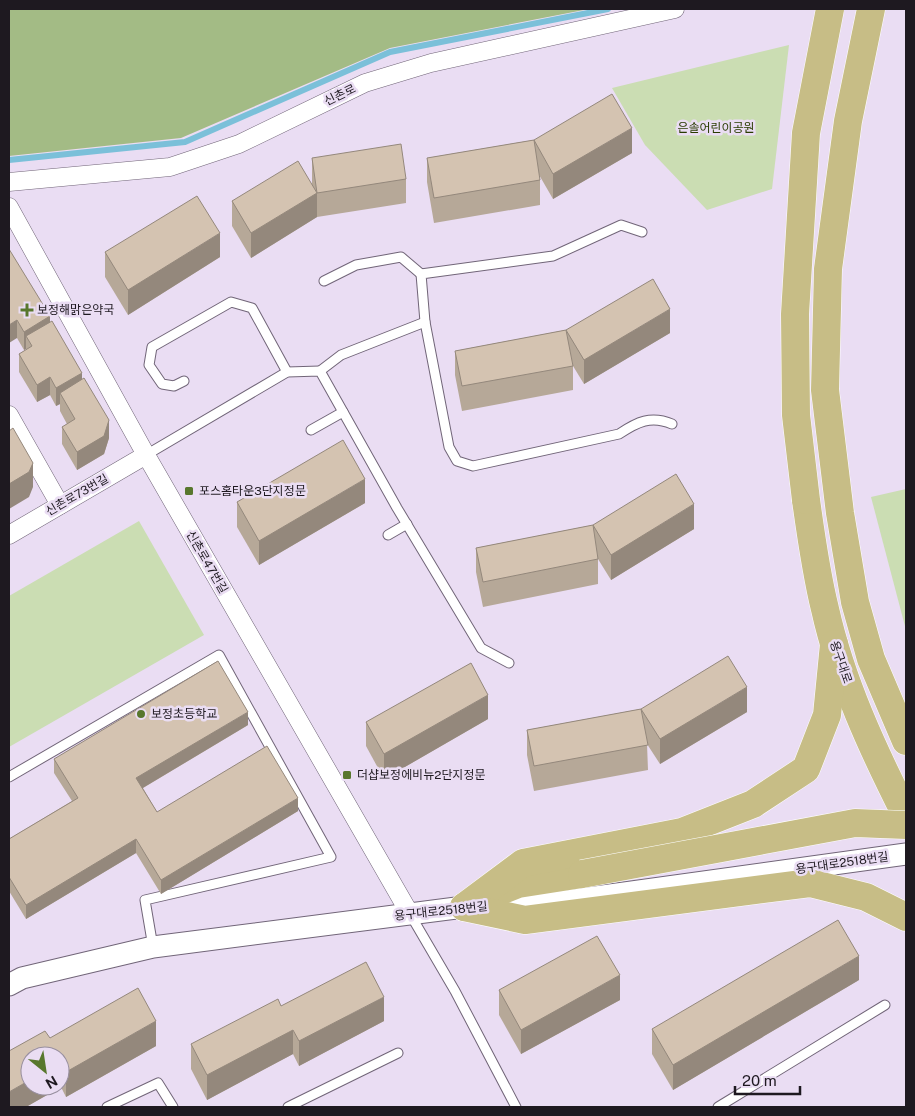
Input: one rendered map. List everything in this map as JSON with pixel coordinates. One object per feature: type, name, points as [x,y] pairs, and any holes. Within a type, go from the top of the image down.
[{"type":"main road","name":"용구대로","points":[[830,9],[806,133],[796,314],[796,415],[812,544],[834,644],[855,704],[906,815]]},
{"type":"main road","points":[[825,609],[841,631],[880,737],[891,743],[903,733],[871,659],[856,602],[840,513],[825,390],[828,269],[848,121],[871,9]]},
{"type":"main road","points":[[464,906],[523,863],[682,832],[753,804],[806,769],[827,716],[834,644]]},
{"type":"main road","points":[[464,906],[518,884],[855,824],[906,825]]},
{"type":"main road","points":[[464,906],[525,920],[810,883],[866,897],[906,917]]},
{"type":"street","name":"신촌로","points":[[9,182],[170,166],[239,144],[365,83],[391,74],[431,63],[675,9]]},
{"type":"street","name":"신촌로47번길","points":[[9,208],[146,455],[410,914]]},
{"type":"street","points":[[9,415],[60,505]]},
{"type":"street","name":"신촌로73번길","points":[[9,535],[146,455]]},
{"type":"street","name":"용구대로2518번길","points":[[9,985],[22,978],[153,947],[464,906],[538,905],[906,854]]},
{"type":"lane","points":[[421,274],[553,256],[621,225],[642,232]]},
{"type":"lane","points":[[324,281],[356,265],[401,256],[421,274],[425,322],[449,446],[457,461],[473,466],[619,434],[638,421],[658,418],[672,424]]},
{"type":"lane","points":[[184,381],[174,386],[162,384],[149,365],[152,347],[231,302],[252,308],[287,372]]},
{"type":"lane","points":[[146,455],[287,372],[320,371],[341,355],[425,322]]},
{"type":"lane","points":[[320,371],[407,524],[481,648],[509,663]]},
{"type":"lane","points":[[311,430],[343,412]]},
{"type":"lane","points":[[388,535],[407,524]]},
{"type":"lane","points":[[9,777],[219,655],[331,857],[145,900],[153,947]]},
{"type":"lane","points":[[410,914],[455,992],[516,1107]]},
{"type":"lane","points":[[718,1107],[885,1005]]},
{"type":"lane","points":[[288,1107],[398,1053]]},
{"type":"lane","points":[[107,1107],[158,1083],[173,1107]]},
{"type":"green space","points":[[9,9],[589,9],[390,48],[181,138],[9,156]]},
{"type":"green space","name":"은솔어린이공원","points":[[789,45],[772,189],[707,210],[645,145],[612,88]]},
{"type":"green space","points":[[906,489],[906,630],[871,497]]},
{"type":"green space","points":[[139,521],[204,635],[9,747],[9,596]]},
{"type":"building","points":[[612,94],[632,128],[553,174],[534,140]]},
{"type":"building","points":[[534,140],[540,180],[434,198],[427,158]]},
{"type":"building","points":[[401,144],[406,179],[317,193],[312,158]]},
{"type":"building","points":[[298,161],[317,193],[251,233],[232,201]]},
{"type":"building","points":[[197,196],[220,233],[128,290],[105,252]]},
{"type":"building","points":[[9,249],[50,316],[24,332],[17,320],[9,325]]},
{"type":"building","points":[[653,279],[670,309],[584,360],[566,330]]},
{"type":"building","points":[[52,321],[82,373],[56,388],[50,377],[37,385],[19,354],[32,346],[26,336]]},
{"type":"building","points":[[566,330],[573,366],[462,386],[455,351]]},
{"type":"building","points":[[84,378],[109,420],[104,436],[77,452],[62,427],[75,419],[60,393]]},
{"type":"building","points":[[13,428],[33,463],[29,472],[9,484],[9,431]]},
{"type":"building","points":[[343,440],[365,479],[259,541],[237,502]]},
{"type":"building","points":[[676,474],[694,504],[611,555],[593,525]]},
{"type":"building","points":[[593,525],[598,559],[483,582],[476,548]]},
{"type":"building","points":[[728,656],[747,687],[660,739],[641,709]]},
{"type":"building","points":[[218,661],[248,712],[136,778],[157,812],[267,746],[298,798],[161,880],[136,839],[26,905],[9,877],[9,839],[78,798],[54,759]]},
{"type":"building","points":[[471,663],[488,695],[384,754],[366,722]]},
{"type":"building","points":[[641,709],[648,745],[534,766],[527,730]]},
{"type":"building","points":[[838,920],[859,956],[673,1065],[652,1029]]},
{"type":"building","points":[[597,936],[620,975],[521,1030],[499,990]]},
{"type":"building","points":[[366,962],[384,997],[299,1041],[293,1030],[207,1075],[191,1044],[278,999],[281,1006]]},
{"type":"building","points":[[138,988],[156,1021],[70,1070],[70,1046],[20,1046],[20,1086],[9,1092],[9,1051],[45,1031],[50,1038]]},
{"type":"waterway","points":[[9,160],[185,142],[390,52],[608,9]]},
{"type":"place","name":"보정해맑은약국","points":[[27,310]]},
{"type":"place","name":"포스홈타운3단지정문","points":[[189,491]]},
{"type":"place","name":"보정초등학교","points":[[141,714]]},
{"type":"place","name":"더샵보정에비뉴2단지정문","points":[[347,775]]}]
